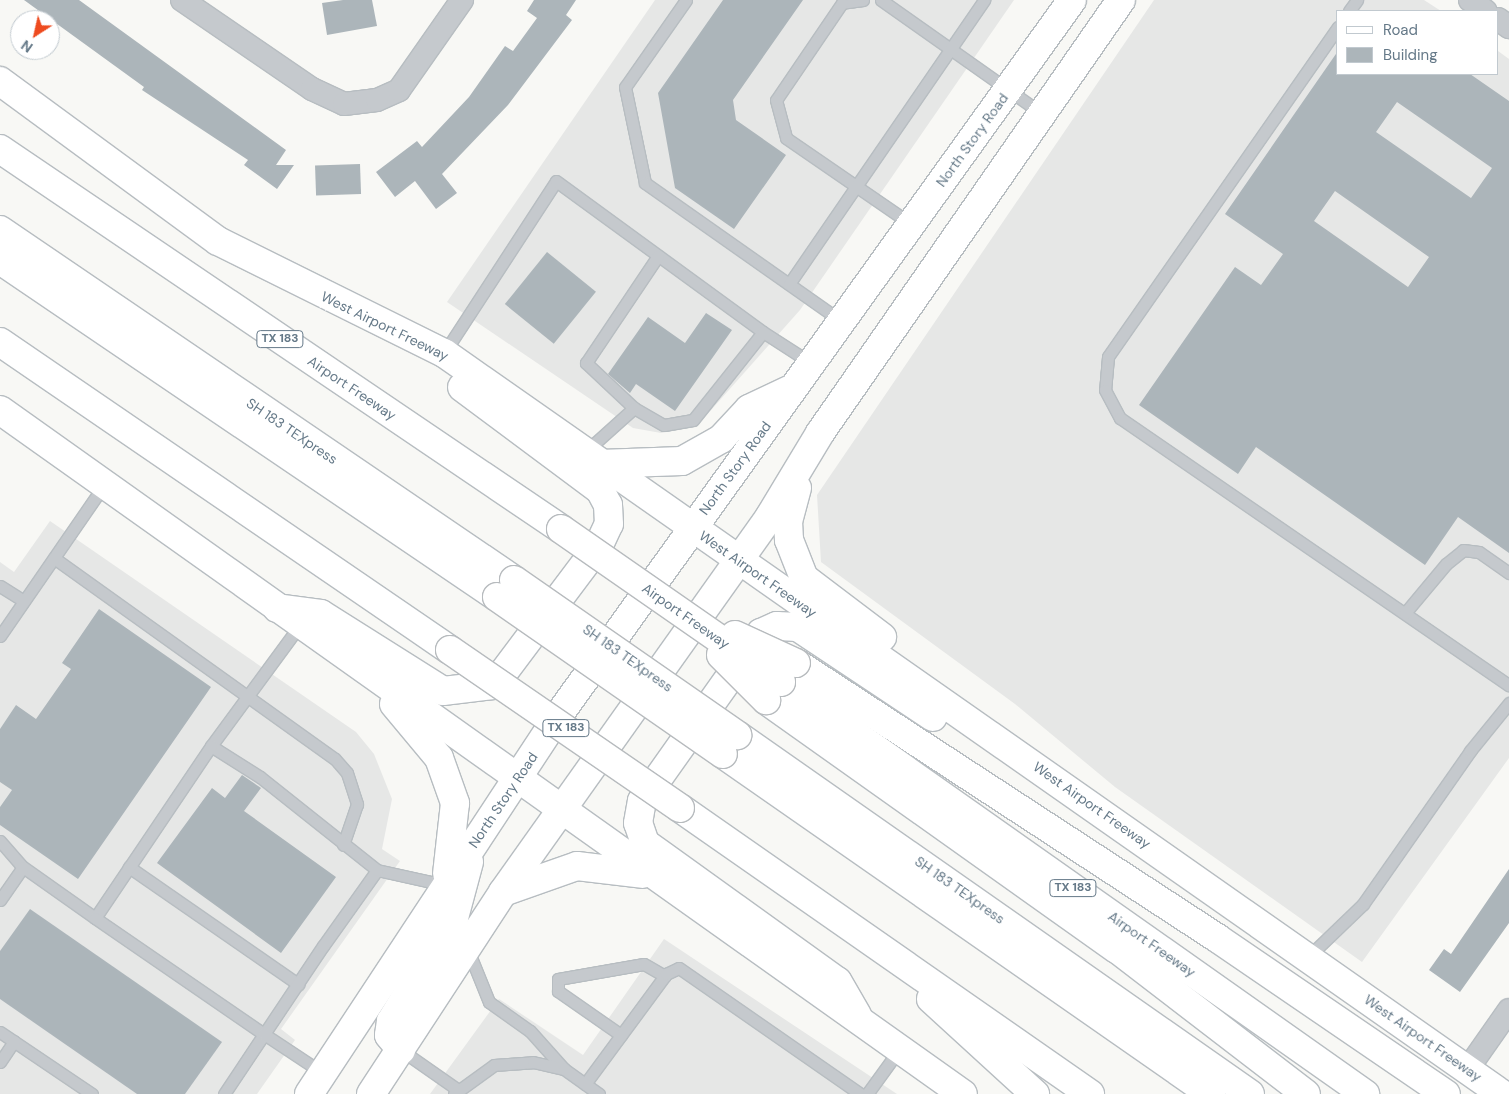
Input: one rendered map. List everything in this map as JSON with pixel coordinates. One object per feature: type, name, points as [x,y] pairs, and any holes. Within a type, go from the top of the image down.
[{"type":"main road","name":"North Story Road","points":[[316,1083],[445,885],[690,528],[1072,0]]},
{"type":"main road","points":[[371,1094],[468,950],[503,892],[739,560],[820,433],[1121,0]]},
{"type":"main road","name":"West Airport Freeway","points":[[0,81],[218,241],[414,341],[444,353],[690,528],[1039,768],[1502,1094]]},
{"type":"main road","name":"Airport Freeway","points":[[0,149],[670,605],[1365,1094]]},
{"type":"main road","name":"SH 183 TEXpress","points":[[0,230],[506,589],[730,744],[1250,1094]]},
{"type":"main road","name":"SH 183 TEXpress","points":[[0,260],[506,589]]},
{"type":"main road","points":[[273,607],[322,614],[443,691],[472,690],[494,685],[599,545],[609,524],[608,505],[600,490],[437,368],[414,341]]},
{"type":"main road","name":"TX 183","points":[[0,342],[680,808],[1090,1094]]},
{"type":"main road","points":[[592,459],[682,461],[721,439],[749,409],[793,388]]},
{"type":"main road","points":[[0,410],[106,482],[299,626],[519,778],[654,876],[963,1094]]},
{"type":"main road","points":[[820,433],[788,521],[794,560],[804,578],[1009,728],[1039,768]]},
{"type":"main road","points":[[862,1023],[837,981],[644,843],[638,823],[642,801],[761,633],[777,626],[798,627],[991,755],[1039,768]]},
{"type":"main road","points":[[371,676],[439,758],[455,803],[454,846],[445,885]]},
{"type":"main road","points":[[781,682],[1117,949],[1306,1094]]},
{"type":"main road","points":[[781,682],[1225,943],[1446,1094]]},
{"type":"main road","name":"SH 183 TEXpress","points":[[730,744],[1211,1094]]},
{"type":"main road","points":[[400,1050],[389,1035],[391,1021],[454,918],[473,846]]},
{"type":"main road","points":[[503,892],[577,866],[602,865],[654,876]]},
{"type":"main road","points":[[868,939],[1035,1094]]},
{"type":"street","points":[[182,0],[312,89],[344,104],[377,100],[399,90],[462,0]]},
{"type":"street","points":[[1470,0],[1485,10]]},
{"type":"street","points":[[1467,1070],[1509,1010]]},
{"type":"lane","points":[[686,0],[625,87],[645,183],[841,321]]},
{"type":"lane","points":[[862,0],[842,3],[776,100],[786,138],[911,224]]},
{"type":"lane","points":[[881,0],[1041,113]]},
{"type":"lane","points":[[789,284],[984,0]]},
{"type":"lane","points":[[1336,30],[1108,357],[1105,390],[1120,418],[1509,685]]},
{"type":"lane","points":[[444,353],[556,181],[763,332],[811,363]]},
{"type":"lane","points":[[658,256],[586,363],[634,408],[664,425],[693,420],[763,332]]},
{"type":"lane","points":[[592,459],[634,408]]},
{"type":"lane","points":[[0,636],[106,482]]},
{"type":"lane","points":[[1405,613],[1446,564],[1463,550],[1479,552],[1509,573]]},
{"type":"lane","points":[[54,558],[248,693],[335,759],[347,773],[357,804],[343,845]]},
{"type":"lane","points":[[0,586],[24,602]]},
{"type":"lane","points":[[95,918],[248,693],[299,626]]},
{"type":"lane","points":[[1308,957],[1363,904],[1470,751],[1509,703]]},
{"type":"lane","points":[[212,746],[260,777],[343,845],[377,870],[445,885]]},
{"type":"lane","points":[[0,841],[23,867],[264,1034],[316,1083]]},
{"type":"lane","points":[[0,900],[23,867]]},
{"type":"lane","points":[[129,867],[298,984]]},
{"type":"lane","points":[[224,1094],[377,870]]},
{"type":"lane","points":[[468,950],[489,1002],[530,1031],[564,1070],[599,1094]]},
{"type":"lane","points":[[621,1035],[558,991],[558,979],[644,964],[665,976]]},
{"type":"lane","points":[[585,1084],[665,976],[679,968],[860,1094]]},
{"type":"lane","points":[[0,1032],[92,1094]]},
{"type":"lane","points":[[0,1062],[14,1041]]},
{"type":"lane","points":[[400,1050],[455,1091],[494,1065],[533,1062],[564,1070]]},
{"type":"lane","points":[[867,1094],[900,1050]]},
{"type":"shaded area","points":[[655,0],[1014,0],[800,310],[696,427],[661,433],[633,428],[447,302]]},
{"type":"shaded area","points":[[1154,0],[1424,0],[1439,10],[1336,10],[1336,75],[1499,75],[1499,52],[1509,59],[1509,758],[1362,962],[1115,787],[1015,704],[821,562],[817,495]]},
{"type":"shaded area","points":[[50,521],[356,732],[374,754],[392,799],[382,849],[400,861],[281,1029],[295,1040],[257,1094],[0,1094],[0,562],[14,572]]},
{"type":"shaded area","points":[[664,939],[897,1094],[430,1094],[499,999],[583,1055]]},
{"type":"building","points":[[24,0],[79,0],[286,150],[276,165],[294,165],[277,189],[244,165],[248,160],[142,90],[144,87],[60,26],[60,10],[38,10]]},
{"type":"building","points":[[343,0],[372,0],[377,26],[327,35],[322,3]]},
{"type":"building","points":[[534,0],[576,0],[566,15],[572,20],[508,105],[442,174],[457,193],[436,209],[415,181],[395,197],[376,172],[417,141],[422,147],[469,97],[505,46],[513,51],[537,18],[527,11]]},
{"type":"building","points":[[723,0],[803,0],[733,100],[736,120],[786,155],[734,229],[675,188],[658,93]]},
{"type":"building","points":[[1336,54],[1336,75],[1471,75],[1509,101],[1509,553],[1458,517],[1425,565],[1256,447],[1238,474],[1139,405],[1235,267],[1261,285],[1283,254],[1225,214]],"holes":[[[1397,102],[1492,168],[1471,198],[1376,132]],[[1335,191],[1429,257],[1408,287],[1314,221]]]},
{"type":"building","points":[[360,164],[361,194],[316,196],[315,166]]},
{"type":"building","points":[[547,252],[596,292],[554,344],[505,304]]},
{"type":"building","points":[[706,313],[732,330],[675,411],[636,384],[630,393],[608,374],[648,317],[685,343]]},
{"type":"building","points":[[99,609],[211,687],[78,879],[0,825],[0,807],[12,790],[0,782],[0,729],[16,705],[36,719],[71,669],[62,663]]},
{"type":"building","points":[[242,775],[261,788],[244,811],[336,877],[281,953],[157,863],[212,788],[225,798]]},
{"type":"building","points":[[1509,869],[1509,923],[1460,992],[1429,970],[1444,949],[1451,954]]},
{"type":"building","points":[[30,909],[222,1042],[185,1094],[137,1094],[0,999],[0,951]]}]
